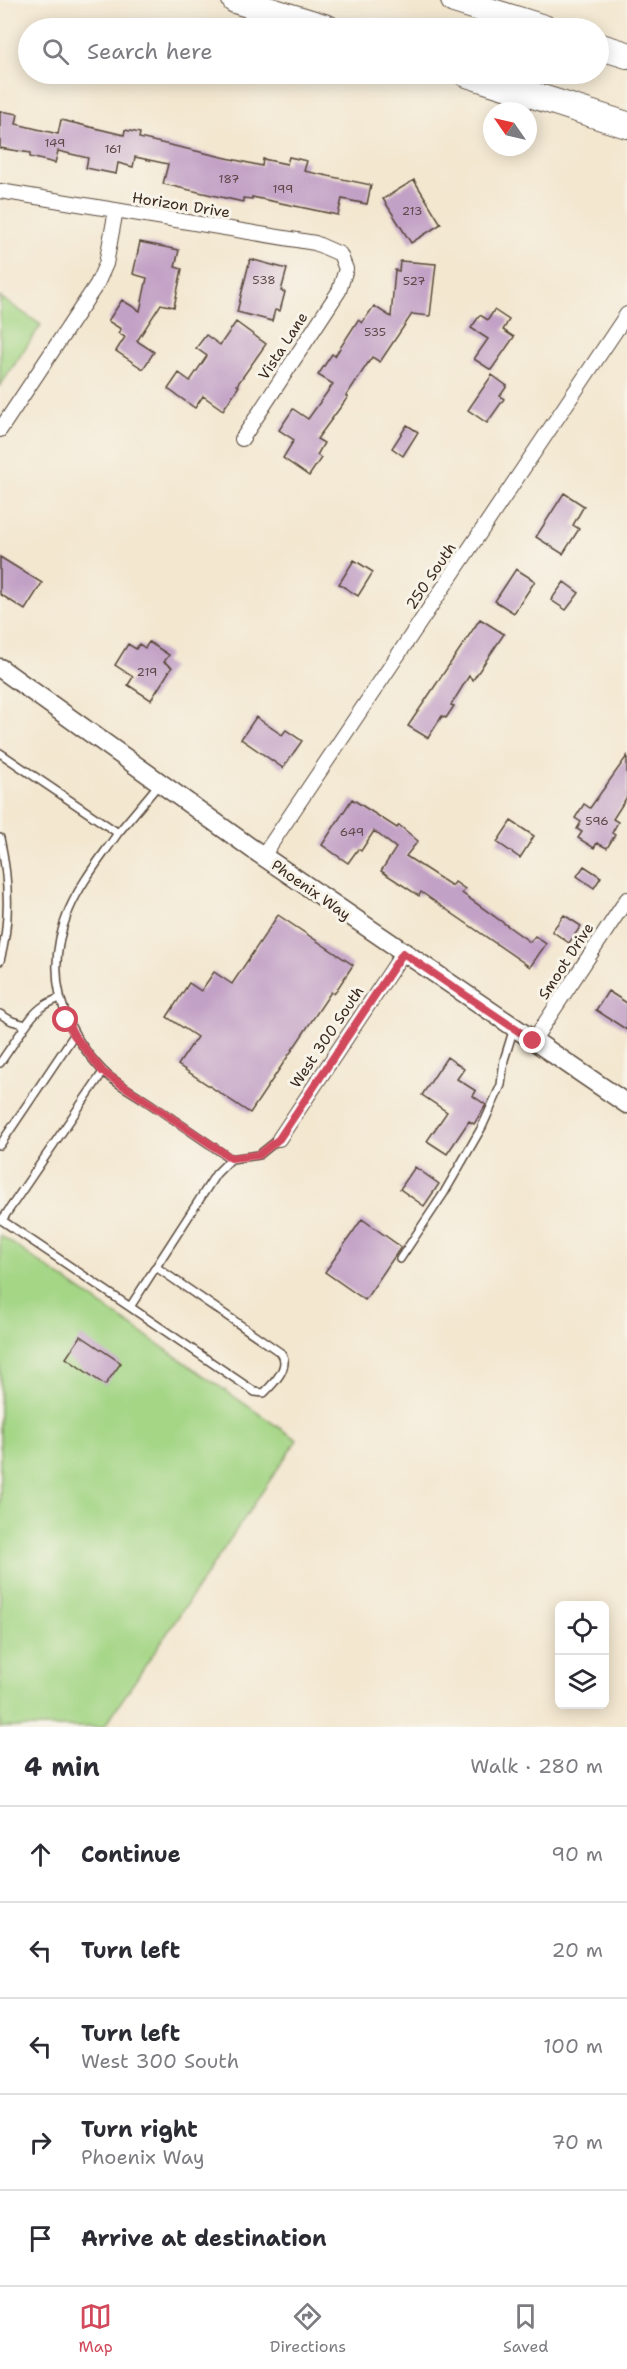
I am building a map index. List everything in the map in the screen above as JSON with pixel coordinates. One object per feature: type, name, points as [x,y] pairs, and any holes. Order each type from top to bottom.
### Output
[{"type":"highway","points":[[235,0],[294,18]]},
{"type":"highway","points":[[454,0],[512,18]]},
{"type":"highway","points":[[609,49],[627,55]]},
{"type":"highway","points":[[498,84],[627,125]]},
{"type":"street","name":"Horizon Drive","points":[[0,191],[315,243],[340,254],[346,269]]},
{"type":"street","points":[[0,430],[97,284],[106,264],[116,210]]},
{"type":"street","name":"Vista Lane","points":[[242,439],[339,291],[346,269]]},
{"type":"street","name":"250 South","points":[[263,856],[627,314]]},
{"type":"street","name":"Phoenix Way","points":[[0,668],[159,784],[627,1104]]},
{"type":"street","name":"Smoot Drive","points":[[533,1041],[627,899]]},
{"type":"street","name":"West 300 South","points":[[279,1139],[403,953]]},
{"type":"lane","points":[[0,753],[118,833]]},
{"type":"lane","points":[[159,784],[118,833],[69,910],[57,953],[56,974],[66,1020],[74,1035],[103,1072],[231,1158],[259,1155],[279,1139]]},
{"type":"lane","points":[[0,838],[7,870],[8,897],[6,929],[0,961]]},
{"type":"lane","points":[[0,1063],[35,1011],[44,1004],[60,998]]},
{"type":"lane","points":[[0,1014],[12,1021],[26,1024]]},
{"type":"lane","points":[[400,1259],[444,1193],[482,1127],[501,1085],[504,1060],[514,1028]]},
{"type":"lane","points":[[0,1145],[74,1035]]},
{"type":"lane","points":[[103,1072],[1,1219],[255,1392],[264,1393],[285,1366],[285,1359],[281,1353],[156,1267]]},
{"type":"lane","points":[[130,1307],[216,1174],[231,1158]]},
{"type":"green space","points":[[0,297],[41,325],[0,386]]},
{"type":"green space","points":[[0,1235],[297,1440],[104,1727],[0,1727]]},
{"type":"building","points":[[0,111],[18,114],[16,124],[58,134],[61,120],[124,135],[125,130],[140,133],[139,138],[262,166],[263,159],[287,164],[289,157],[307,161],[304,171],[371,185],[367,204],[342,199],[338,215],[252,197],[252,199],[243,198],[243,202],[163,184],[168,164],[135,157],[133,167],[118,163],[116,174],[86,168],[88,158],[58,151],[55,163],[30,157],[30,153],[0,148]]},
{"type":"building","points":[[414,180],[441,224],[411,243],[383,199]]},
{"type":"building","points":[[140,242],[179,250],[175,267],[182,269],[174,307],[161,304],[137,341],[154,352],[143,369],[116,351],[125,337],[118,333],[121,329],[108,321],[122,300],[140,311],[147,278],[133,274]]},
{"type":"building","points":[[250,259],[287,269],[281,291],[285,292],[280,311],[275,310],[272,321],[237,312]]},
{"type":"building","points":[[400,261],[436,264],[430,316],[412,314],[380,362],[372,357],[346,396],[348,397],[317,439],[324,443],[317,455],[321,458],[309,476],[283,458],[294,440],[279,430],[293,409],[308,419],[333,384],[318,375],[332,354],[335,356],[358,320],[362,323],[374,306],[391,317],[395,270],[399,271]]},
{"type":"building","points":[[494,310],[509,320],[503,330],[514,337],[491,370],[474,359],[488,339],[471,328],[480,315],[488,320]]},
{"type":"building","points":[[236,322],[266,344],[237,385],[239,386],[223,410],[203,396],[195,408],[168,389],[179,373],[190,381],[207,356],[196,348],[206,335],[220,345]]},
{"type":"building","points":[[492,375],[507,386],[500,396],[504,399],[487,423],[468,410]]},
{"type":"building","points":[[407,425],[418,432],[403,456],[392,448]]},
{"type":"building","points":[[564,493],[584,506],[573,525],[579,529],[563,554],[536,537]]},
{"type":"building","points":[[0,557],[42,583],[25,610],[0,594]]},
{"type":"building","points":[[354,560],[373,572],[358,596],[339,584]]},
{"type":"building","points":[[516,569],[535,581],[514,613],[495,601]]},
{"type":"building","points":[[564,582],[579,593],[566,610],[551,600]]},
{"type":"building","points":[[480,619],[504,634],[473,680],[469,676],[451,705],[454,706],[446,718],[442,716],[428,738],[408,726]]},
{"type":"building","points":[[149,642],[169,655],[164,662],[172,667],[151,700],[128,685],[133,677],[115,665],[128,644],[136,649],[139,644],[145,648]]},
{"type":"building","points":[[256,717],[282,735],[286,730],[302,741],[283,768],[241,739]]},
{"type":"building","points":[[627,756],[627,797],[613,819],[618,822],[612,833],[615,835],[607,848],[597,843],[594,848],[578,838],[582,832],[577,829],[581,822],[575,818],[584,804],[590,808]]},
{"type":"building","points":[[352,799],[397,828],[399,825],[418,841],[406,856],[452,886],[455,882],[465,889],[462,893],[530,942],[535,936],[546,944],[530,967],[421,892],[419,896],[381,871],[396,848],[374,831],[361,851],[358,849],[348,863],[322,845]]},
{"type":"building","points":[[511,821],[534,836],[520,858],[497,842]]},
{"type":"building","points":[[584,866],[601,877],[594,888],[577,876]]},
{"type":"building","points":[[278,915],[353,965],[334,994],[331,992],[250,1113],[178,1065],[197,1037],[167,1017],[189,983],[201,991],[214,972],[232,984]]},
{"type":"building","points":[[564,915],[581,926],[569,943],[552,931]]},
{"type":"building","points":[[608,991],[627,1003],[627,1030],[596,1010]]},
{"type":"building","points":[[447,1057],[464,1069],[457,1079],[476,1091],[473,1096],[486,1105],[474,1124],[469,1121],[447,1154],[427,1141],[447,1112],[422,1095]]},
{"type":"building","points":[[415,1167],[439,1184],[424,1206],[400,1189]]},
{"type":"building","points":[[362,1219],[401,1247],[365,1300],[325,1272]]},
{"type":"building","points":[[81,1336],[121,1363],[105,1385],[66,1358]]},
{"type":"route","points":[[66,1020],[74,1035],[103,1072],[231,1158],[259,1155],[279,1139],[403,953],[533,1041]]}]
